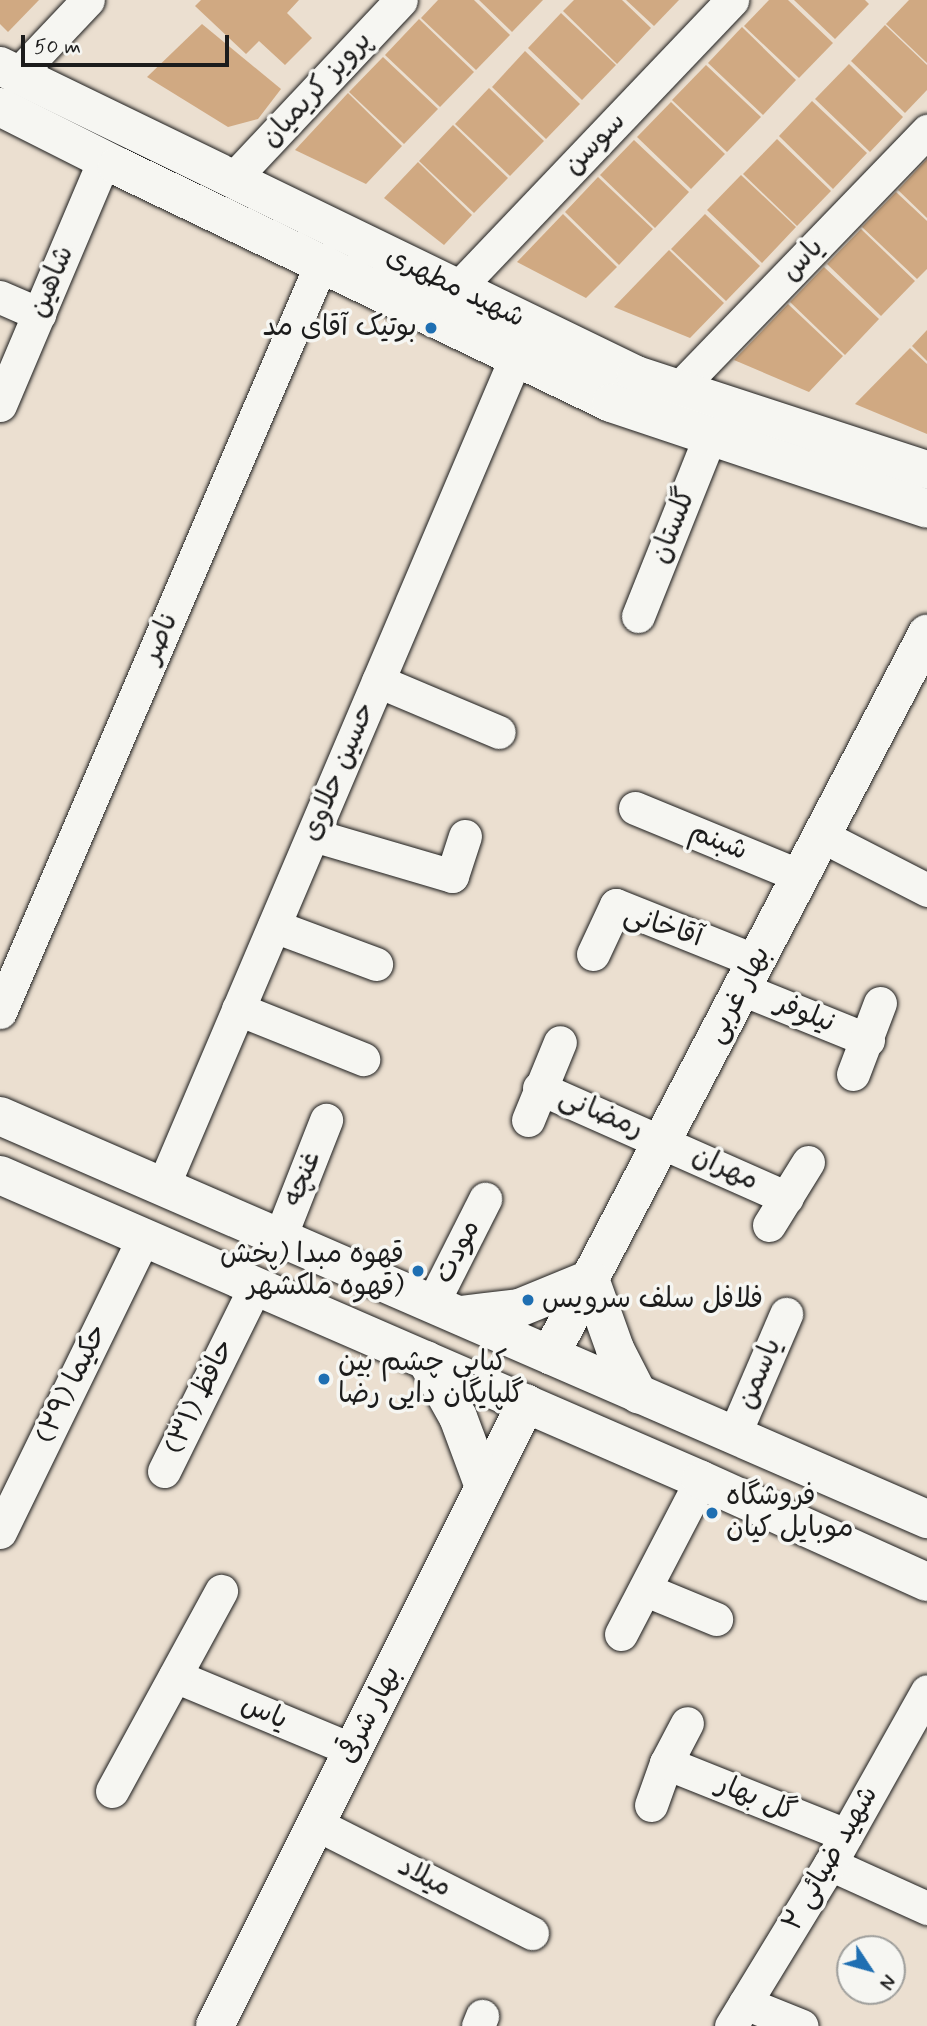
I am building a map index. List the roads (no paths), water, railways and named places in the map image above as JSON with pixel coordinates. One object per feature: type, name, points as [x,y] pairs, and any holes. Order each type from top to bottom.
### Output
[{"type":"main road","name":"شهید مطهری","points":[[6,82],[104,160],[611,402],[927,509]]},
{"type":"main road","name":"شهید مطهری","points":[[6,82],[233,179],[636,375],[927,470]]},
{"type":"main road","name":"بهار غربی","points":[[526,1404],[927,634]]},
{"type":"main road","points":[[0,1116],[927,1519]]},
{"type":"main road","points":[[0,1175],[701,1480],[927,1582]]},
{"type":"main road","points":[[445,1310],[519,1308],[590,1279],[615,1349],[638,1394]]},
{"type":"main road","points":[[426,1360],[458,1417],[484,1487]]},
{"type":"main road","name":"بهار شرقی","points":[[215,2026],[526,1404]]},
{"type":"street","points":[[6,82],[88,0]]},
{"type":"street","name":"پرویز کریمیان","points":[[233,179],[401,0]]},
{"type":"street","name":"سوسن","points":[[457,289],[732,0]]},
{"type":"street","name":"یاس","points":[[678,389],[927,131]]},
{"type":"street","name":"شاهین","points":[[0,405],[104,160]]},
{"type":"street","name":"ناصر","points":[[0,1012],[321,264]]},
{"type":"street","points":[[0,297],[39,314]]},
{"type":"street","name":"حسین حلاوی","points":[[163,1186],[516,357]]},
{"type":"street","name":"گلستان","points":[[638,615],[710,436]]},
{"type":"street","points":[[378,681],[499,732]]},
{"type":"street","name":"شبنم","points":[[635,808],[800,876]]},
{"type":"street","points":[[313,835],[452,876],[465,836]]},
{"type":"street","points":[[822,836],[927,890]]},
{"type":"street","name":"آقاخانی","points":[[593,954],[616,905],[749,975]]},
{"type":"street","points":[[274,926],[376,964]]},
{"type":"street","name":"نیلوفر","points":[[749,975],[868,1040]]},
{"type":"street","points":[[853,1074],[880,1003]]},
{"type":"street","points":[[238,1009],[363,1059]]},
{"type":"street","points":[[528,1120],[560,1042]]},
{"type":"street","name":"رمضانی","points":[[539,1088],[662,1140]]},
{"type":"street","name":"غنچه","points":[[279,1237],[326,1120]]},
{"type":"street","name":"مهران","points":[[662,1140],[778,1211],[808,1162]]},
{"type":"street","name":"مودت","points":[[445,1310],[485,1199]]},
{"type":"street","name":"حکیما (۲۹)","points":[[0,1532],[144,1237]]},
{"type":"street","name":"حافظ (۳۱)","points":[[164,1471],[256,1285]]},
{"type":"street","name":"یاسمن","points":[[734,1435],[786,1314]]},
{"type":"street","points":[[621,1634],[701,1480]]},
{"type":"street","points":[[646,1590],[716,1619]]},
{"type":"street","points":[[112,1791],[222,1591]]},
{"type":"street","name":"یاس","points":[[175,1676],[353,1750]]},
{"type":"street","name":"شهید ضیائی ۲","points":[[738,2014],[830,1864],[927,1691]]},
{"type":"street","points":[[651,1805],[666,1763],[687,1723]]},
{"type":"street","name":"گل بهار","points":[[666,1763],[846,1835]]},
{"type":"street","name":"میلاد","points":[[316,1824],[532,1933]]},
{"type":"street","points":[[830,1864],[927,1908]]},
{"type":"street","points":[[738,2014],[802,2026]]},
{"type":"place","name":"بوتیک آقای مد","points":[[431,328]]},
{"type":"place","name":"قهوه مبدا (پخش قهوه ملکشهر)","points":[[418,1271]]},
{"type":"place","name":"فلافل سلف سرویس","points":[[528,1300]]},
{"type":"place","name":"کبابی چشم بین گلپایگان دایی رضا","points":[[324,1379]]},
{"type":"place","name":"فروشگاه موبایل کیان","points":[[712,1513]]}]
